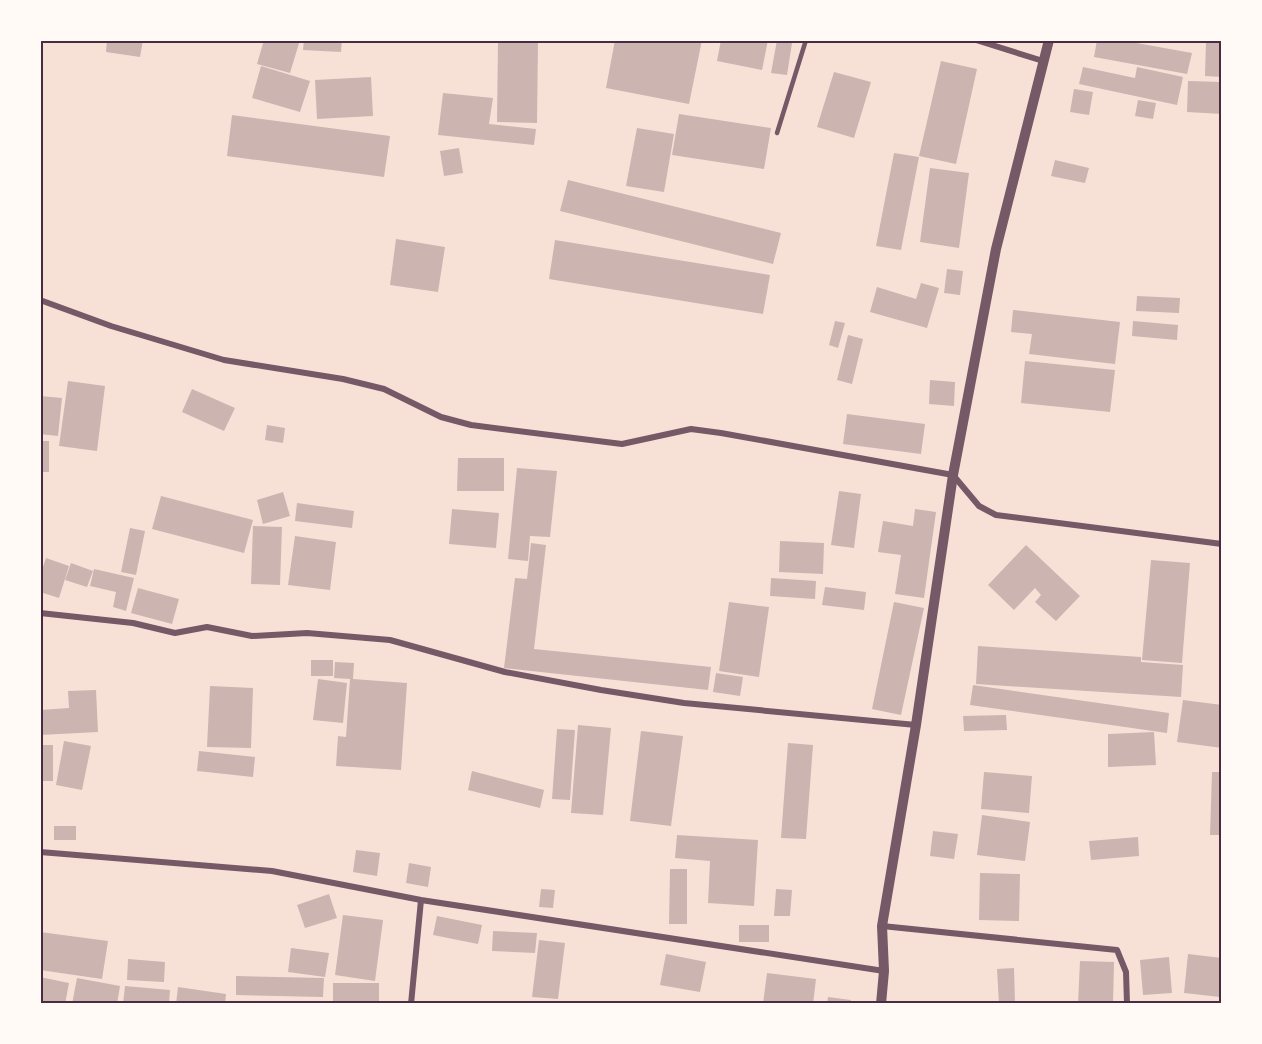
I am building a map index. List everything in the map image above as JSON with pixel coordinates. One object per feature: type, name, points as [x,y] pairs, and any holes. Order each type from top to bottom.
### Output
[{"type":"street","points":[[976,40],[1043,61]]},
{"type":"street","points":[[881,1004],[884,970],[882,926],[916,725],[953,475],[996,249],[1048,40]]},
{"type":"street","points":[[40,300],[111,326],[224,360],[344,379],[384,389],[441,417],[471,425],[622,444],[691,429],[743,436],[953,475],[979,506],[996,515],[1221,544]]},
{"type":"street","points":[[40,613],[133,623],[175,633],[207,627],[252,636],[307,633],[390,640],[505,672],[601,690],[684,703],[916,725]]},
{"type":"street","points":[[40,852],[272,871],[421,900],[884,970]]},
{"type":"street","points":[[411,1004],[421,900]]},
{"type":"street","points":[[882,926],[1117,950],[1126,972],[1127,1004]]},
{"type":"lane","points":[[777,133],[806,40]]},
{"type":"building","points":[[107,40],[143,40],[140,57],[106,52]]},
{"type":"building","points":[[264,40],[300,40],[290,73],[257,64]]},
{"type":"building","points":[[304,40],[342,40],[341,52],[303,50]]},
{"type":"building","points":[[498,40],[538,40],[537,123],[497,122]]},
{"type":"building","points":[[615,40],[702,40],[689,104],[606,88]]},
{"type":"building","points":[[721,40],[768,40],[762,70],[717,61]]},
{"type":"building","points":[[777,40],[792,43],[787,75],[771,73]]},
{"type":"building","points":[[1097,40],[1120,40],[1192,53],[1187,74],[1094,57]]},
{"type":"building","points":[[1206,40],[1222,40],[1222,77],[1205,76]]},
{"type":"building","points":[[941,61],[977,69],[956,164],[919,156]]},
{"type":"building","points":[[261,66],[310,81],[300,112],[252,98]]},
{"type":"building","points":[[1083,67],[1135,78],[1137,67],[1183,77],[1177,105],[1079,84]]},
{"type":"building","points":[[834,72],[871,82],[854,138],[817,127]]},
{"type":"building","points":[[371,77],[373,116],[317,119],[315,80]]},
{"type":"building","points":[[1188,81],[1222,82],[1222,114],[1187,112]]},
{"type":"building","points":[[1074,89],[1093,92],[1089,115],[1070,112]]},
{"type":"building","points":[[443,93],[493,98],[489,124],[536,129],[534,145],[438,135]]},
{"type":"building","points":[[1138,100],[1156,103],[1153,119],[1135,116]]},
{"type":"building","points":[[679,114],[771,128],[764,169],[672,155]]},
{"type":"building","points":[[232,115],[390,136],[384,177],[227,156]]},
{"type":"building","points":[[637,128],[674,134],[664,192],[626,186]]},
{"type":"building","points":[[459,148],[463,173],[444,176],[440,151]]},
{"type":"building","points":[[894,153],[919,157],[901,250],[876,246]]},
{"type":"building","points":[[1055,160],[1089,168],[1085,183],[1051,176]]},
{"type":"building","points":[[930,168],[969,173],[959,248],[920,242]]},
{"type":"building","points":[[568,180],[781,233],[773,264],[560,211]]},
{"type":"building","points":[[396,239],[445,247],[438,292],[390,285]]},
{"type":"building","points":[[555,240],[770,275],[763,314],[549,279]]},
{"type":"building","points":[[947,269],[963,271],[960,295],[944,293]]},
{"type":"building","points":[[921,283],[939,288],[927,328],[870,312],[877,287],[916,299]]},
{"type":"building","points":[[1137,296],[1180,298],[1179,313],[1136,311]]},
{"type":"building","points":[[1013,310],[1120,322],[1115,364],[1029,354],[1032,334],[1011,332]]},
{"type":"building","points":[[835,321],[845,323],[838,348],[829,345]]},
{"type":"building","points":[[1133,321],[1178,325],[1177,340],[1132,336]]},
{"type":"building","points":[[848,335],[863,339],[852,384],[837,380]]},
{"type":"building","points":[[1025,361],[1115,370],[1110,412],[1021,403]]},
{"type":"building","points":[[930,380],[955,382],[954,406],[929,404]]},
{"type":"building","points":[[68,381],[105,386],[97,451],[59,446]]},
{"type":"building","points":[[192,389],[235,408],[224,431],[182,412]]},
{"type":"building","points":[[40,396],[62,398],[58,436],[40,434]]},
{"type":"building","points":[[847,414],[925,424],[921,454],[843,444]]},
{"type":"building","points":[[267,425],[285,428],[283,443],[265,440]]},
{"type":"building","points":[[40,441],[49,441],[49,472],[40,472]]},
{"type":"building","points":[[458,458],[504,458],[504,491],[457,491]]},
{"type":"building","points":[[517,468],[557,471],[550,537],[530,536],[528,561],[508,559]]},
{"type":"building","points":[[839,491],[861,494],[854,548],[831,545]]},
{"type":"building","points":[[283,492],[290,516],[263,524],[257,500]]},
{"type":"building","points":[[161,496],[253,520],[244,553],[152,529]]},
{"type":"building","points":[[297,503],[354,511],[352,528],[295,521]]},
{"type":"building","points":[[452,509],[499,513],[496,548],[449,544]]},
{"type":"building","points":[[915,509],[936,512],[924,598],[895,594],[901,555],[878,552],[883,521],[913,526]]},
{"type":"building","points":[[253,526],[282,527],[280,585],[251,584]]},
{"type":"building","points":[[130,528],[145,531],[136,575],[121,572]]},
{"type":"building","points":[[295,536],[336,542],[330,590],[288,585]]},
{"type":"building","points":[[780,541],[824,543],[823,574],[779,572]]},
{"type":"building","points":[[531,543],[546,545],[534,649],[711,667],[708,690],[504,668],[515,578],[527,579]]},
{"type":"building","points":[[1026,545],[1080,596],[1056,621],[1035,602],[1041,595],[1035,588],[1014,610],[988,585]]},
{"type":"building","points":[[46,558],[69,566],[59,598],[40,592],[40,576]]},
{"type":"building","points":[[1151,560],[1190,563],[1182,663],[1142,660]]},
{"type":"building","points":[[71,563],[93,571],[87,587],[65,580]]},
{"type":"building","points":[[94,569],[134,578],[126,611],[113,607],[116,592],[90,586]]},
{"type":"building","points":[[771,578],[816,581],[815,599],[770,596]]},
{"type":"building","points":[[825,587],[866,592],[864,610],[822,605]]},
{"type":"building","points":[[138,588],[179,599],[172,624],[131,613]]},
{"type":"building","points":[[729,602],[769,607],[759,677],[719,671]]},
{"type":"building","points":[[894,602],[924,608],[901,715],[872,709]]},
{"type":"building","points":[[978,646],[1141,657],[1141,662],[1183,665],[1181,697],[976,684]]},
{"type":"building","points":[[311,660],[333,660],[333,676],[311,676]]},
{"type":"building","points":[[335,662],[354,663],[353,679],[407,683],[401,770],[336,766],[338,736],[346,737],[350,679],[334,678]]},
{"type":"building","points":[[716,673],[743,677],[740,696],[713,692]]},
{"type":"building","points":[[318,679],[347,683],[343,723],[313,720]]},
{"type":"building","points":[[973,685],[1169,713],[1167,733],[970,705]]},
{"type":"building","points":[[210,686],[253,688],[251,748],[207,747]]},
{"type":"building","points":[[96,690],[98,732],[40,735],[40,710],[69,708],[68,691]]},
{"type":"building","points":[[1183,700],[1222,705],[1222,748],[1177,742]]},
{"type":"building","points":[[1006,715],[1007,730],[964,731],[963,716]]},
{"type":"building","points":[[578,725],[611,728],[603,815],[571,813]]},
{"type":"building","points":[[557,729],[575,730],[570,800],[552,799]]},
{"type":"building","points":[[641,731],[683,736],[671,826],[630,821]]},
{"type":"building","points":[[1154,732],[1156,765],[1108,767],[1108,734]]},
{"type":"building","points":[[64,741],[91,746],[82,790],[56,785]]},
{"type":"building","points":[[788,743],[813,745],[806,839],[781,838]]},
{"type":"building","points":[[40,745],[53,745],[53,781],[40,781]]},
{"type":"building","points":[[199,751],[255,757],[253,777],[197,771]]},
{"type":"building","points":[[472,771],[544,790],[540,808],[468,790]]},
{"type":"building","points":[[984,772],[1032,776],[1029,813],[981,809]]},
{"type":"building","points":[[1212,772],[1222,772],[1222,835],[1210,835]]},
{"type":"building","points":[[982,815],[1030,822],[1025,861],[977,855]]},
{"type":"building","points":[[54,826],[76,826],[76,840],[54,840]]},
{"type":"building","points":[[933,831],[958,834],[954,859],[930,856]]},
{"type":"building","points":[[677,835],[758,840],[754,906],[708,903],[710,861],[675,858]]},
{"type":"building","points":[[1138,837],[1139,856],[1091,860],[1089,841]]},
{"type":"building","points":[[356,850],[380,853],[377,876],[353,872]]},
{"type":"building","points":[[409,863],[431,867],[428,887],[406,883]]},
{"type":"building","points":[[670,869],[687,869],[687,924],[669,924]]},
{"type":"building","points":[[980,873],[1020,874],[1019,921],[979,920]]},
{"type":"building","points":[[541,889],[555,890],[553,908],[539,907]]},
{"type":"building","points":[[776,889],[792,890],[790,916],[774,916]]},
{"type":"building","points":[[329,894],[337,918],[305,928],[297,905]]},
{"type":"building","points":[[343,915],[383,920],[375,981],[335,975]]},
{"type":"building","points":[[437,916],[482,925],[478,944],[433,935]]},
{"type":"building","points":[[739,925],[769,925],[769,942],[739,942]]},
{"type":"building","points":[[493,931],[537,933],[535,953],[492,951]]},
{"type":"building","points":[[40,932],[108,941],[102,979],[40,970]]},
{"type":"building","points":[[539,940],[565,943],[558,999],[532,997]]},
{"type":"building","points":[[291,948],[329,953],[325,977],[288,972]]},
{"type":"building","points":[[666,954],[706,962],[700,992],[660,985]]},
{"type":"building","points":[[1188,954],[1222,958],[1220,997],[1184,993]]},
{"type":"building","points":[[1169,957],[1172,993],[1143,995],[1140,960]]},
{"type":"building","points":[[128,959],[165,962],[164,982],[127,980]]},
{"type":"building","points":[[1080,961],[1114,962],[1113,1004],[1078,1004]]},
{"type":"building","points":[[1014,968],[1015,1004],[999,1004],[997,969]]},
{"type":"building","points":[[767,973],[816,979],[813,1004],[763,1004]]},
{"type":"building","points":[[236,976],[324,978],[323,997],[236,995]]},
{"type":"building","points":[[40,977],[69,983],[65,1004],[40,1004]]},
{"type":"building","points":[[77,978],[120,986],[117,1004],[72,1004]]},
{"type":"building","points":[[333,983],[379,983],[379,1004],[333,1004]]},
{"type":"building","points":[[125,986],[170,990],[169,1004],[123,1004]]},
{"type":"building","points":[[178,987],[226,994],[225,1004],[176,1004]]},
{"type":"building","points":[[828,997],[851,1000],[850,1004],[827,1004]]}]
